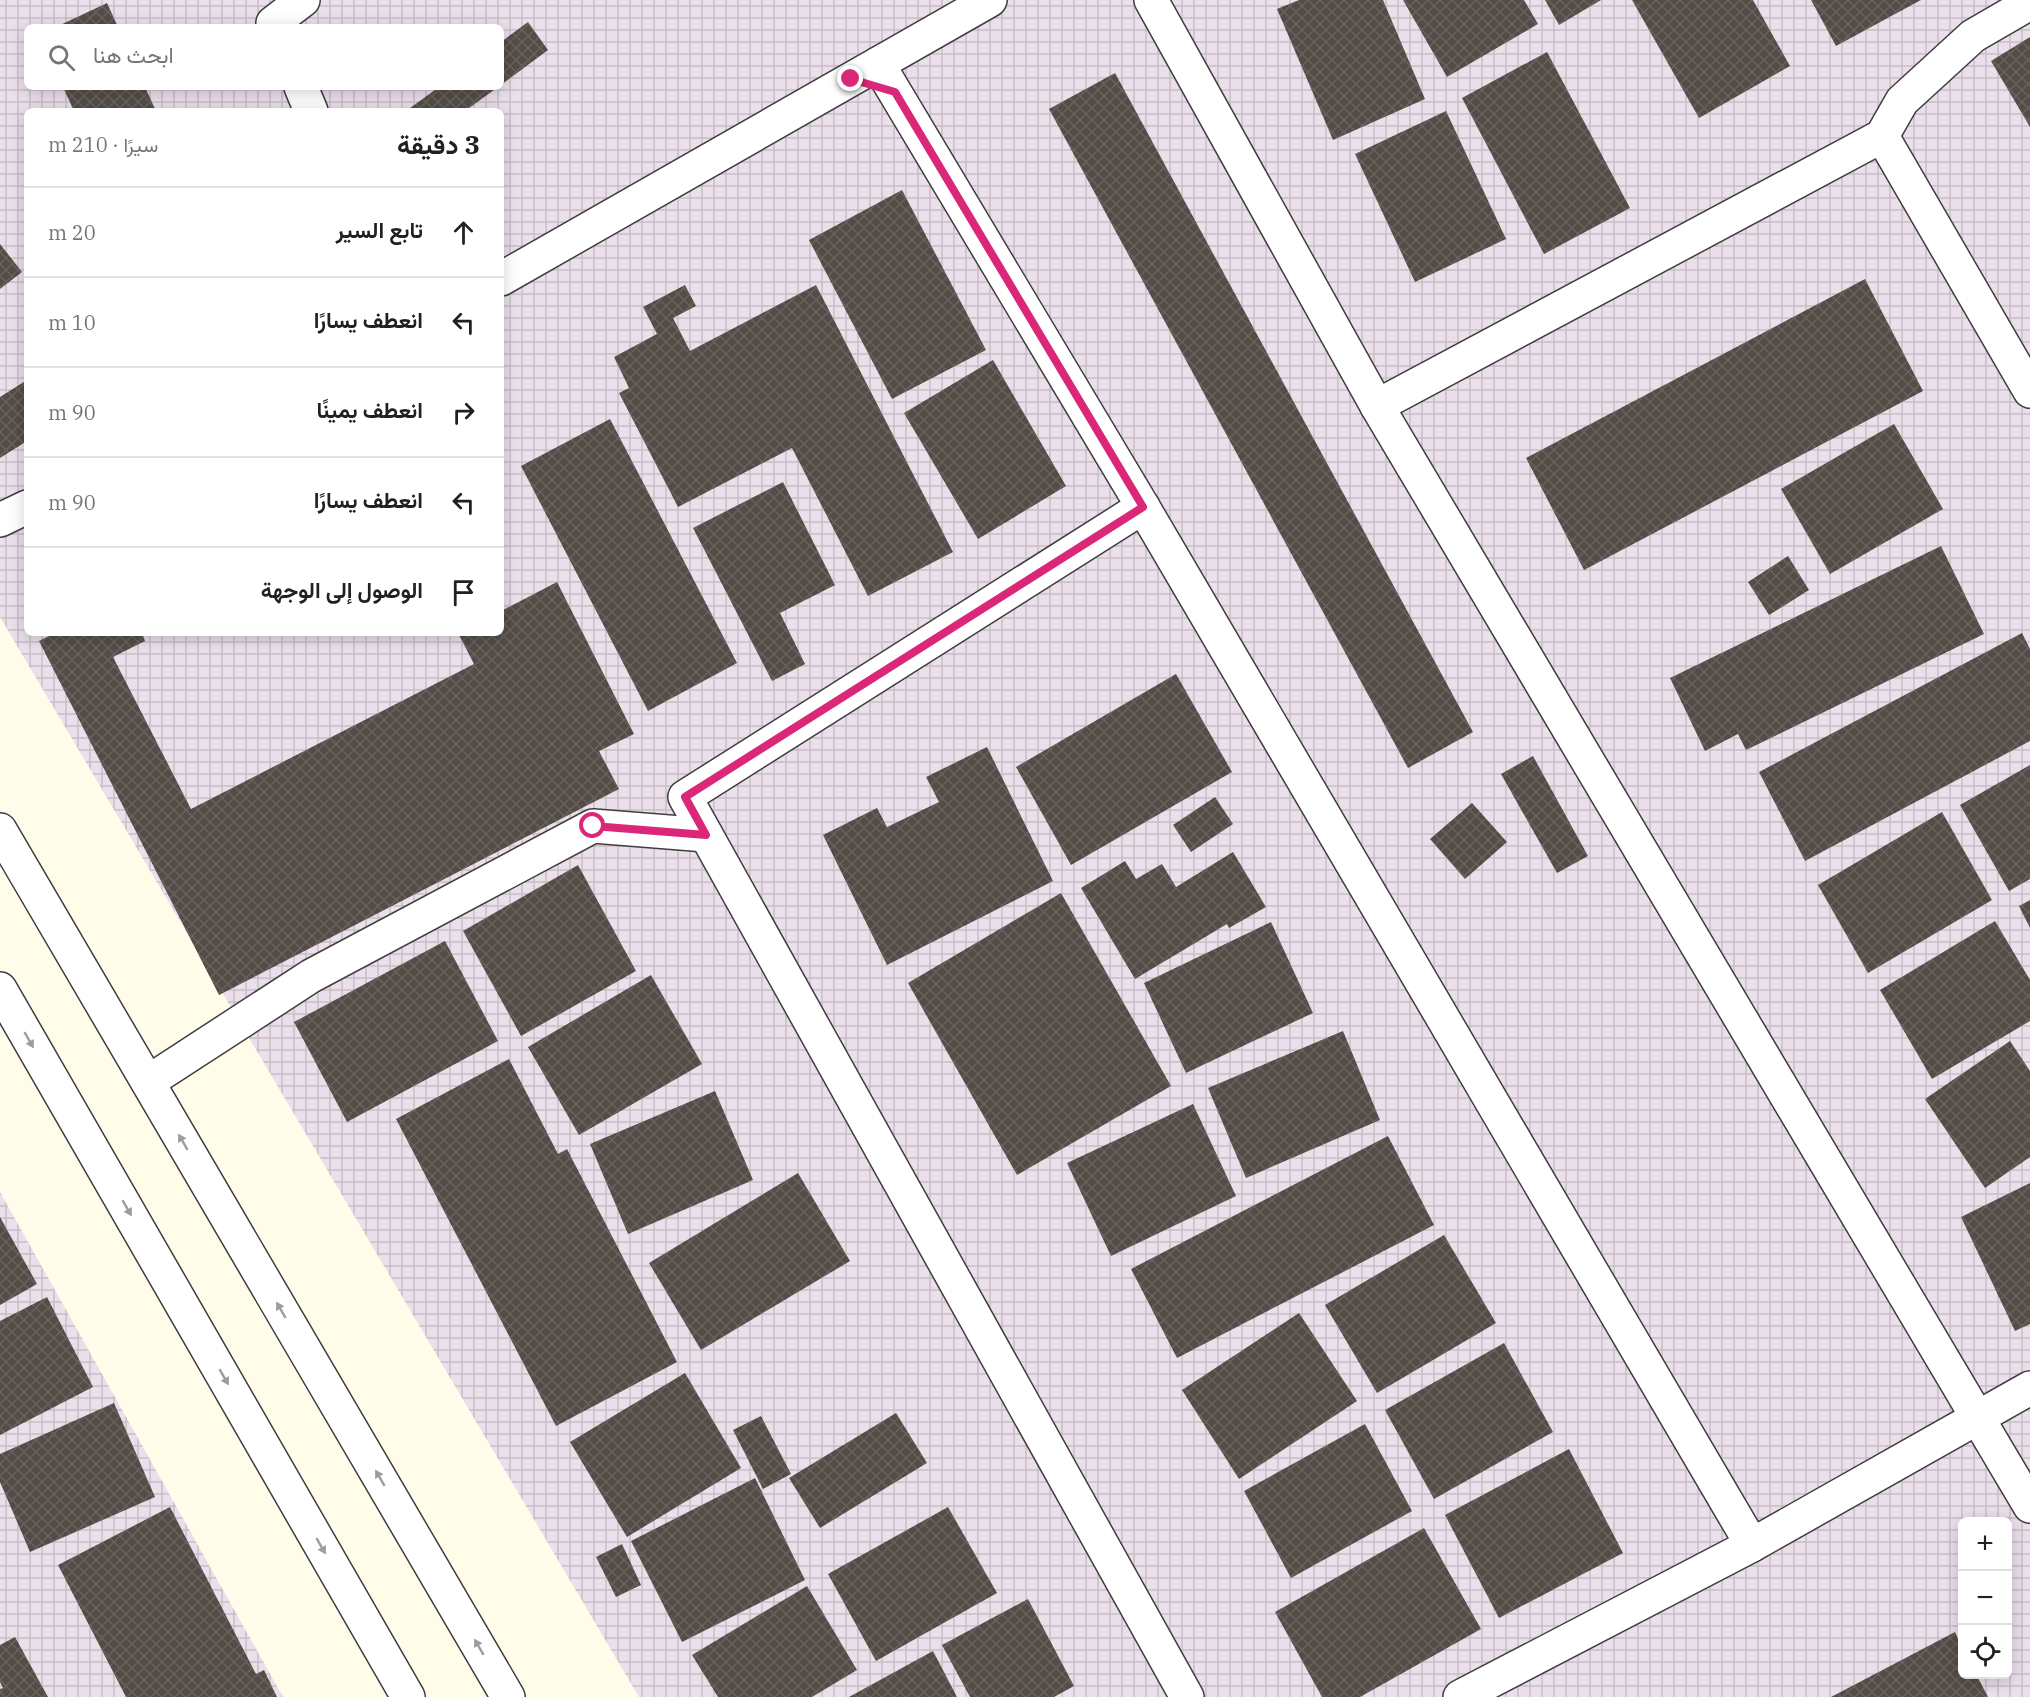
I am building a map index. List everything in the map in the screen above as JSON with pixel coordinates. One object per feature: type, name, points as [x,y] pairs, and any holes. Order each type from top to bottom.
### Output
[{"type":"street","points":[[274,24],[303,0]]},
{"type":"street","points":[[504,277],[990,0]]},
{"type":"street","points":[[1150,0],[1377,406],[2030,1506]]},
{"type":"street","points":[[1377,406],[1882,136],[1902,101],[1973,36],[2030,3]]},
{"type":"street","points":[[864,72],[895,92],[1143,507],[1752,1545]]},
{"type":"street","points":[[302,90],[311,108]]},
{"type":"street","points":[[1882,136],[2030,391]]},
{"type":"street","points":[[1143,507],[685,797],[1187,1697]]},
{"type":"street","points":[[0,520],[24,508]]},
{"type":"street","points":[[148,1082],[311,976],[593,826],[706,835]]},
{"type":"street","points":[[0,830],[508,1697]]},
{"type":"street","points":[[0,989],[408,1697]]},
{"type":"street","points":[[1460,1697],[1752,1545],[1979,1419],[2030,1388]]},
{"type":"shaded area","points":[[0,0],[2030,0],[2030,1697],[639,1697],[0,617]]},
{"type":"shaded area","points":[[0,1192],[283,1697],[0,1697]]},
{"type":"building","points":[[1299,0],[1383,0],[1425,99],[1333,140],[1277,9]]},
{"type":"building","points":[[1403,0],[1524,0],[1538,24],[1447,77]]},
{"type":"building","points":[[1545,0],[1601,0],[1559,25]]},
{"type":"building","points":[[1632,0],[1753,0],[1790,66],[1699,118]]},
{"type":"building","points":[[1811,0],[1921,0],[1836,46]]},
{"type":"building","points":[[107,3],[117,24],[62,24]]},
{"type":"building","points":[[528,22],[548,50],[504,83],[504,40]]},
{"type":"building","points":[[2030,37],[2030,127],[1991,61]]},
{"type":"building","points":[[1547,52],[1630,208],[1544,254],[1462,98]]},
{"type":"building","points":[[1115,73],[1473,732],[1408,768],[1049,109]]},
{"type":"building","points":[[64,90],[146,90],[155,108],[73,108]]},
{"type":"building","points":[[435,90],[494,90],[469,108],[410,108]]},
{"type":"building","points":[[1446,111],[1506,239],[1415,282],[1355,154]]},
{"type":"building","points":[[902,190],[986,350],[892,399],[809,240]]},
{"type":"building","points":[[0,244],[22,272],[0,289]]},
{"type":"building","points":[[1865,279],[1923,391],[1584,570],[1526,458]]},
{"type":"building","points":[[685,285],[696,306],[673,318],[690,351],[816,285],[953,552],[868,596],[792,448],[678,507],[619,393],[629,388],[614,357],[657,334],[643,307]]},
{"type":"building","points":[[993,360],[1066,486],[978,539],[904,413]]},
{"type":"building","points":[[24,382],[24,443],[0,458],[0,397]]},
{"type":"building","points":[[610,419],[737,663],[648,711],[521,466]]},
{"type":"building","points":[[1894,424],[1943,509],[1830,574],[1781,489]]},
{"type":"building","points":[[783,482],[835,585],[780,613],[805,664],[772,681],[693,528]]},
{"type":"building","points":[[1941,546],[1984,634],[1746,750],[1738,734],[1705,751],[1670,678]]},
{"type":"building","points":[[1788,556],[1809,590],[1769,615],[1748,582]]},
{"type":"building","points":[[557,582],[634,734],[599,751],[619,789],[219,995],[39,641],[49,636],[143,636],[145,641],[113,657],[191,809],[474,664],[460,636],[504,636],[504,609]]},
{"type":"building","points":[[2022,633],[2030,649],[2030,741],[1805,861],[1759,772]]},
{"type":"building","points":[[1176,674],[1232,772],[1071,865],[1016,767]]},
{"type":"building","points":[[987,747],[1053,881],[887,965],[823,835],[877,808],[887,827],[939,802],[926,777]]},
{"type":"building","points":[[1533,756],[1588,856],[1557,873],[1501,774]]},
{"type":"building","points":[[2030,765],[2030,879],[2009,891],[1960,805]]},
{"type":"building","points":[[1215,797],[1233,824],[1191,852],[1173,825]]},
{"type":"building","points":[[1472,803],[1507,842],[1465,879],[1430,839]]},
{"type":"building","points":[[1942,812],[1992,900],[1868,973],[1818,885]]},
{"type":"building","points":[[1233,852],[1266,907],[1229,928],[1227,924],[1135,979],[1081,888],[1125,861],[1136,879],[1162,864],[1176,887]]},
{"type":"building","points":[[578,865],[636,971],[521,1036],[463,931]]},
{"type":"building","points":[[1061,893],[1171,1086],[1017,1175],[908,983]]},
{"type":"building","points":[[2030,900],[2030,928],[2019,906]]},
{"type":"building","points":[[1995,921],[2030,980],[2030,1021],[1932,1079],[1880,990]]},
{"type":"building","points":[[1271,922],[1313,1013],[1186,1073],[1144,983]]},
{"type":"building","points":[[445,941],[498,1041],[347,1122],[294,1022]]},
{"type":"building","points":[[651,975],[702,1064],[579,1135],[528,1047]]},
{"type":"building","points":[[1343,1031],[1380,1120],[1246,1178],[1208,1088]]},
{"type":"building","points":[[2010,1041],[2030,1071],[2030,1157],[1985,1188],[1925,1099]]},
{"type":"building","points":[[509,1059],[558,1154],[567,1149],[677,1362],[556,1426],[396,1119]]},
{"type":"building","points":[[715,1091],[753,1180],[628,1234],[590,1144]]},
{"type":"building","points":[[1193,1104],[1236,1196],[1111,1256],[1067,1163]]},
{"type":"building","points":[[1388,1136],[1434,1225],[1177,1358],[1131,1269]]},
{"type":"building","points":[[798,1173],[850,1261],[701,1350],[649,1263]]},
{"type":"building","points":[[2030,1183],[2030,1324],[2015,1331],[1961,1217]]},
{"type":"building","points":[[0,1217],[37,1284],[0,1305]]},
{"type":"building","points":[[1444,1235],[1496,1323],[1377,1393],[1325,1305]]},
{"type":"building","points":[[47,1297],[93,1387],[0,1435],[0,1321]]},
{"type":"building","points":[[1299,1313],[1357,1401],[1239,1479],[1182,1390]]},
{"type":"building","points":[[1504,1343],[1553,1432],[1434,1499],[1385,1410]]},
{"type":"building","points":[[685,1373],[741,1468],[627,1537],[570,1442]]},
{"type":"building","points":[[114,1403],[155,1497],[30,1552],[0,1482],[0,1454]]},
{"type":"building","points":[[896,1413],[927,1463],[820,1528],[789,1478]]},
{"type":"building","points":[[761,1416],[791,1474],[763,1489],[733,1430]]},
{"type":"building","points":[[1365,1424],[1412,1511],[1291,1578],[1244,1491]]},
{"type":"building","points":[[1569,1449],[1623,1553],[1499,1618],[1445,1515]]},
{"type":"building","points":[[755,1478],[805,1580],[682,1642],[631,1541]]},
{"type":"building","points":[[170,1507],[256,1674],[264,1670],[277,1697],[126,1697],[58,1565]]},
{"type":"building","points":[[948,1507],[997,1593],[876,1661],[828,1574]]},
{"type":"building","points":[[1424,1528],[1481,1629],[1360,1697],[1322,1697],[1275,1612]]},
{"type":"building","points":[[622,1544],[641,1585],[616,1597],[596,1557]]},
{"type":"building","points":[[807,1586],[857,1670],[812,1697],[718,1697],[692,1655]]},
{"type":"building","points":[[1028,1599],[1074,1686],[1054,1697],[970,1697],[942,1645]]},
{"type":"building","points":[[1955,1632],[1958,1639],[1958,1679],[1979,1679],[1988,1697],[1831,1697]]},
{"type":"building","points":[[15,1637],[48,1697],[0,1697],[0,1689],[3,1688],[0,1682],[0,1645]]},
{"type":"building","points":[[933,1651],[957,1697],[849,1697]]},
{"type":"route","points":[[593,826],[706,835],[685,797],[1143,507],[895,92],[851,79]]}]
